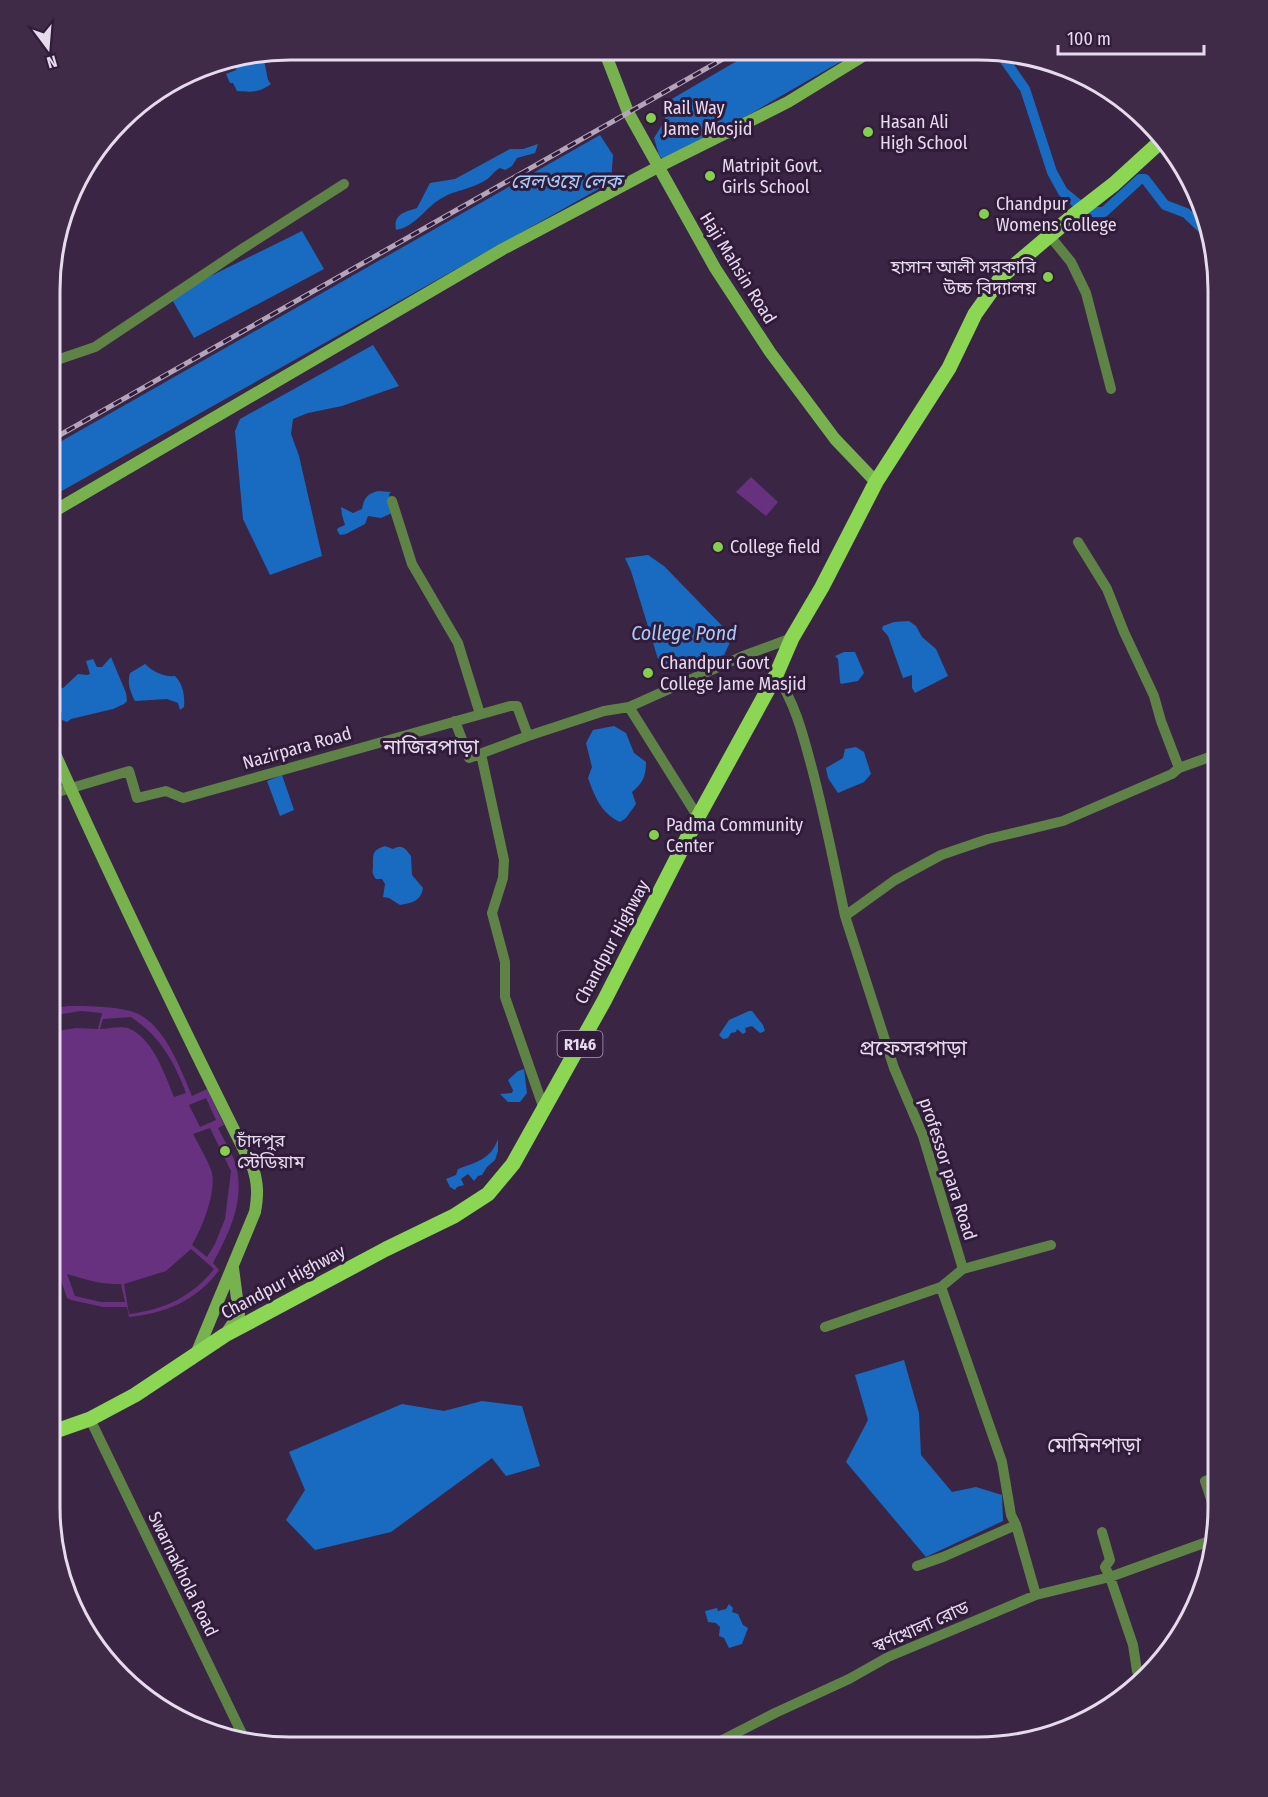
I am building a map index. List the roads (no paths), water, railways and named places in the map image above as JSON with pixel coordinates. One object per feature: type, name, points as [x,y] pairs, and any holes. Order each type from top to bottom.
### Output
[{"type":"main road","name":"Chandpur Highway","points":[[60,1430],[90,1419],[135,1395],[225,1335],[454,1215],[488,1194],[513,1164],[604,1002],[698,817],[776,675],[792,638],[822,587],[876,482],[949,368],[975,314],[1002,276],[1049,235],[1114,184],[1157,145]]},
{"type":"street","name":"Haji Mahsin Road","points":[[608,60],[628,112],[715,268],[770,352],[835,439],[876,482]]},
{"type":"street","points":[[60,508],[503,249],[788,102],[856,60]]},
{"type":"street","points":[[60,359],[95,347],[344,184]]},
{"type":"street","points":[[1049,235],[1071,262],[1086,293],[1111,389]]},
{"type":"street","points":[[392,501],[412,564],[458,643],[480,714]]},
{"type":"street","points":[[1078,542],[1107,589],[1154,696],[1179,768]]},
{"type":"street","points":[[455,721],[470,758],[566,723],[604,711],[629,707],[743,656],[792,638]]},
{"type":"street","name":"professor para Road","points":[[776,675],[789,693],[803,736],[819,794],[845,916],[894,1068],[923,1136],[963,1269],[940,1287],[825,1327]]},
{"type":"street","name":"Nazirpara Road","points":[[70,788],[129,771],[137,798],[166,790],[183,798],[518,705],[528,736]]},
{"type":"street","points":[[629,707],[698,817]]},
{"type":"street","points":[[481,754],[503,854],[503,878],[492,913],[505,962],[505,997],[544,1109]]},
{"type":"street","points":[[845,916],[895,880],[941,855],[988,839],[1063,821],[1172,774],[1179,768],[1208,758]]},
{"type":"street","points":[[60,765],[176,1015],[258,1182],[255,1212],[197,1352]]},
{"type":"street","points":[[60,791],[70,788]]},
{"type":"street","points":[[963,1269],[1052,1245]]},
{"type":"street","points":[[225,1335],[239,1314],[233,1267]]},
{"type":"street","points":[[940,1287],[1002,1462],[1011,1515],[1036,1595]]},
{"type":"street","name":"Swarnakhola Road","points":[[90,1419],[241,1732]]},
{"type":"street","points":[[917,1566],[1016,1525]]},
{"type":"street","points":[[1102,1532],[1110,1560],[1105,1567],[1133,1645],[1138,1673]]},
{"type":"street","name":"স্বর্ণখোলা রোড","points":[[728,1737],[888,1658],[1036,1595],[1110,1577],[1205,1543]]},
{"type":"water","points":[[739,60],[843,60],[674,158],[663,160],[659,155],[654,138],[665,120],[666,105],[670,100]]},
{"type":"water","points":[[264,61],[271,84],[255,91],[237,91],[226,74],[236,70],[237,66]]},
{"type":"water","name":"রেলওয়ে লেক","points":[[600,135],[613,155],[611,182],[60,492],[60,442]]},
{"type":"water","points":[[538,144],[535,153],[517,158],[512,166],[505,170],[500,168],[481,183],[442,198],[410,225],[396,230],[398,217],[404,212],[417,208],[430,183],[455,179],[510,149],[523,149]]},
{"type":"water","points":[[302,231],[324,269],[194,338],[170,296]]},
{"type":"water","points":[[373,345],[399,386],[342,406],[308,413],[293,419],[291,434],[299,456],[322,556],[270,575],[243,519],[235,431],[240,419]]},
{"type":"water","points":[[378,491],[391,492],[389,494],[392,513],[381,518],[368,516],[365,524],[340,535],[338,528],[345,525],[341,507],[353,513],[362,509],[369,495]]},
{"type":"water","name":"College Pond","points":[[648,555],[664,566],[729,633],[732,638],[724,655],[670,670],[658,659],[625,558]]},
{"type":"water","points":[[909,621],[936,649],[948,676],[915,693],[912,688],[912,675],[903,678],[888,636],[882,629],[883,626],[894,622]]},
{"type":"water","points":[[844,652],[855,652],[864,673],[858,681],[841,684],[840,682],[838,659],[835,656]]},
{"type":"water","points":[[111,657],[127,701],[113,709],[67,722],[62,720],[60,688],[78,674],[90,674],[86,661],[93,659],[97,667],[102,667]]},
{"type":"water","points":[[145,664],[159,673],[175,676],[183,690],[184,707],[180,710],[178,703],[167,699],[135,701],[130,687],[130,673]]},
{"type":"water","points":[[614,726],[626,733],[634,753],[646,762],[643,779],[632,792],[636,804],[626,818],[620,822],[603,809],[588,778],[592,767],[586,743],[593,730]]},
{"type":"water","points":[[856,747],[864,752],[871,774],[864,782],[838,793],[828,778],[826,768],[843,758],[845,749]]},
{"type":"water","points":[[282,775],[294,810],[280,816],[267,781]]},
{"type":"water","points":[[385,846],[393,849],[403,848],[411,856],[412,875],[423,888],[415,901],[400,905],[383,897],[385,884],[382,879],[376,879],[373,875],[373,860],[376,851]]},
{"type":"water","points":[[752,1011],[765,1031],[760,1033],[752,1026],[745,1028],[746,1032],[743,1034],[737,1029],[728,1038],[723,1039],[719,1035],[729,1020]]},
{"type":"water","points":[[524,1069],[527,1093],[520,1102],[508,1102],[500,1094],[512,1093],[513,1090],[508,1080]]},
{"type":"water","points":[[498,1139],[495,1160],[482,1175],[474,1181],[468,1174],[461,1179],[464,1185],[455,1190],[450,1187],[446,1179],[456,1175],[458,1169],[477,1162],[487,1155]]},
{"type":"water","points":[[904,1360],[919,1413],[921,1455],[952,1492],[976,1487],[1002,1495],[1003,1521],[926,1557],[846,1462],[868,1420],[855,1375]]},
{"type":"water","points":[[482,1401],[522,1406],[540,1466],[506,1476],[492,1458],[391,1532],[315,1550],[286,1520],[305,1490],[289,1452],[402,1404],[444,1411]]},
{"type":"water","points":[[729,1604],[733,1608],[732,1612],[738,1614],[743,1625],[748,1628],[742,1644],[729,1648],[724,1638],[719,1636],[720,1627],[716,1623],[708,1622],[705,1611],[717,1608],[718,1611],[726,1609]]},
{"type":"waterway","points":[[1006,62],[1025,89],[1052,172],[1063,192],[1088,212],[1104,212],[1140,179],[1145,179],[1165,205],[1186,213],[1199,225]]},
{"type":"railway","points":[[60,435],[721,60]]},
{"type":"place","name":"Rail Way Jame Mosjid","points":[[651,118]]},
{"type":"place","name":"Hasan Ali High School","points":[[868,132]]},
{"type":"place","name":"Matripit Govt. Girls School","points":[[710,176]]},
{"type":"place","name":"Chandpur Womens College","points":[[984,214]]},
{"type":"place","name":"হাসান আলী সরকারি উচ্চ বিদ্যালয়","points":[[1048,277]]},
{"type":"place","name":"College field","points":[[718,547]]},
{"type":"place","name":"Chandpur Govt College Jame Masjid","points":[[648,673]]},
{"type":"place","name":"Padma Community Center","points":[[654,835]]},
{"type":"place","name":"চাঁদপুর স্টেডিয়াম","points":[[225,1151]]},
{"type":"district","name":"নাজিরপাড়া","points":[[431,747]]},
{"type":"district","name":"প্রফেসরপাড়া","points":[[913,1048]]},
{"type":"district","name":"মোমিনপাড়া","points":[[1094,1445]]}]
